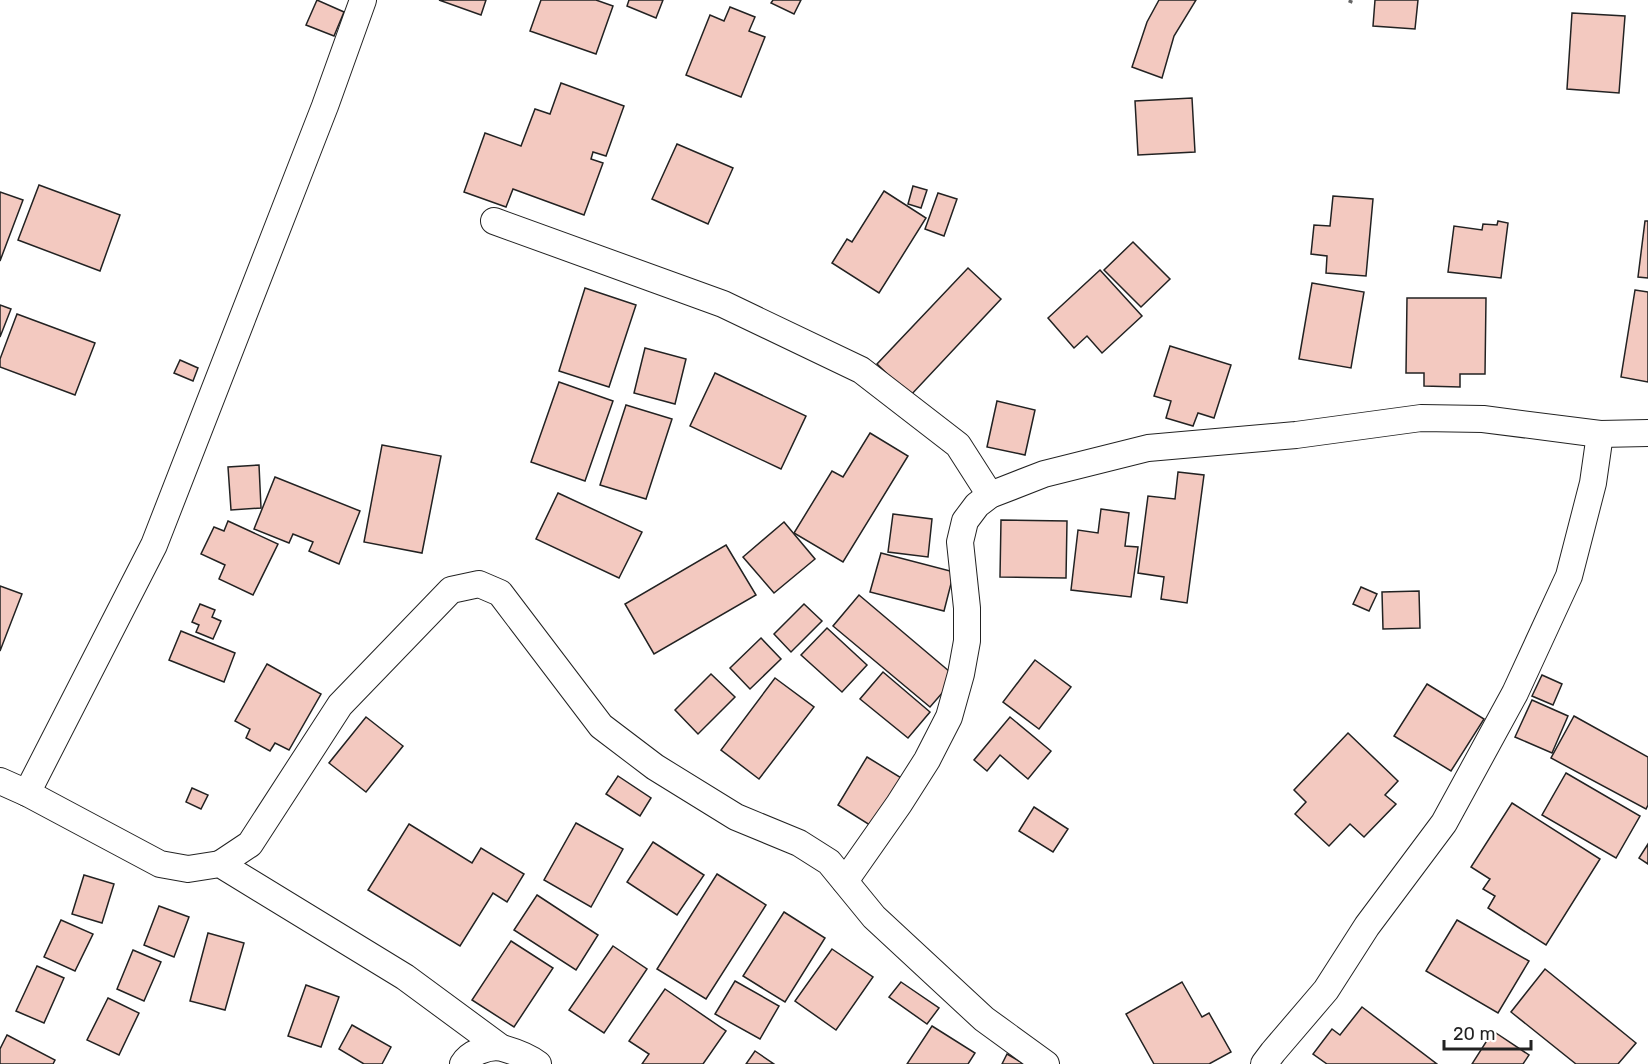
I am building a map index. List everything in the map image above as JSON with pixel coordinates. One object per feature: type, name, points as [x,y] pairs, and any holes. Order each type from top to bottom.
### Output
[{"type":"street","points":[[27,793],[154,545],[325,106],[363,0]]},
{"type":"street","points":[[494,221],[723,304],[861,370],[958,445],[990,495]]},
{"type":"street","points":[[845,880],[899,804],[927,760],[949,717],[961,674],[966,641],[966,608],[960,542],[965,520],[976,505],[990,495],[1044,474],[1148,447],[1296,435],[1421,418],[1483,419],[1600,434],[1648,433]]},
{"type":"street","points":[[1264,1064],[1326,990],[1367,926],[1444,823],[1515,693],[1569,576],[1593,483],[1600,434]]},
{"type":"street","points":[[0,780],[160,864],[188,868],[220,864],[250,844],[339,705],[451,590],[478,585],[500,593],[601,726],[655,767],[736,817],[799,843],[829,862],[874,917],[984,1020],[1046,1064]]},
{"type":"street","points":[[220,864],[405,977],[500,1047],[538,1064]]},
{"type":"street","points":[[463,1064],[466,1059],[480,1051],[500,1047]]},
{"type":"building","points":[[317,0],[344,12],[334,36],[306,25]]},
{"type":"building","points":[[439,0],[486,0],[481,15]]},
{"type":"building","points":[[541,0],[596,0],[613,6],[596,54],[530,31]]},
{"type":"building","points":[[629,0],[663,0],[656,18],[627,6]]},
{"type":"building","points":[[773,0],[801,0],[794,14],[771,3]]},
{"type":"building","points":[[1159,0],[1196,0],[1174,36],[1162,78],[1132,67],[1147,22]]},
{"type":"building","points":[[1375,0],[1418,0],[1415,29],[1373,26]]},
{"type":"building","points":[[730,7],[755,17],[749,31],[765,37],[741,97],[686,75],[710,15],[724,21]]},
{"type":"building","points":[[1572,13],[1625,16],[1619,93],[1567,89]]},
{"type":"building","points":[[561,83],[624,106],[606,156],[593,152],[591,159],[603,163],[584,215],[513,189],[506,207],[464,192],[485,133],[521,146],[535,109],[550,114]]},
{"type":"building","points":[[1192,98],[1195,152],[1138,155],[1135,101]]},
{"type":"building","points":[[677,144],[733,168],[708,224],[652,199]]},
{"type":"building","points":[[39,185],[120,215],[100,271],[18,240]]},
{"type":"building","points":[[913,186],[927,190],[921,208],[908,204]]},
{"type":"building","points":[[884,191],[926,218],[879,293],[832,263],[847,239],[852,242]]},
{"type":"building","points":[[0,192],[23,200],[0,261]]},
{"type":"building","points":[[938,193],[957,199],[944,236],[925,229]]},
{"type":"building","points":[[1333,196],[1373,199],[1366,276],[1326,273],[1327,256],[1311,254],[1314,225],[1330,226]]},
{"type":"building","points":[[1498,221],[1508,223],[1501,278],[1448,272],[1454,226],[1482,230],[1483,224],[1497,225]]},
{"type":"building","points":[[1645,221],[1648,221],[1648,278],[1638,277]]},
{"type":"building","points":[[1133,242],[1170,279],[1141,307],[1104,270]]},
{"type":"building","points":[[968,268],[1001,299],[910,396],[877,364]]},
{"type":"building","points":[[1100,270],[1142,316],[1102,353],[1087,336],[1074,348],[1048,318]]},
{"type":"building","points":[[1312,283],[1364,292],[1351,368],[1299,359]]},
{"type":"building","points":[[585,288],[636,305],[609,387],[559,371]]},
{"type":"building","points":[[1635,290],[1648,292],[1648,382],[1621,377]]},
{"type":"building","points":[[1407,298],[1486,298],[1485,374],[1460,374],[1460,387],[1424,386],[1424,373],[1406,373]]},
{"type":"building","points":[[0,305],[11,309],[0,337]]},
{"type":"building","points":[[17,314],[95,343],[75,395],[0,367],[0,359]]},
{"type":"building","points":[[1170,346],[1231,365],[1214,418],[1198,413],[1193,426],[1166,418],[1171,401],[1154,396]]},
{"type":"building","points":[[645,348],[686,359],[675,404],[634,393]]},
{"type":"building","points":[[180,360],[198,368],[193,381],[174,373]]},
{"type":"building","points":[[715,373],[806,416],[781,469],[690,426]]},
{"type":"building","points":[[559,382],[613,401],[585,481],[531,462]]},
{"type":"building","points":[[997,401],[1035,410],[1025,455],[987,447]]},
{"type":"building","points":[[626,405],[672,419],[646,499],[600,485]]},
{"type":"building","points":[[870,433],[908,456],[843,562],[794,533],[832,471],[843,477]]},
{"type":"building","points":[[382,445],[441,456],[422,553],[364,542]]},
{"type":"building","points":[[259,465],[261,508],[231,510],[228,467]]},
{"type":"building","points":[[1178,472],[1204,475],[1187,603],[1161,599],[1164,577],[1138,573],[1148,496],[1175,499]]},
{"type":"building","points":[[275,477],[360,511],[339,564],[309,551],[313,542],[293,534],[289,543],[254,529]]},
{"type":"building","points":[[558,493],[642,532],[619,578],[536,539]]},
{"type":"building","points":[[1101,509],[1129,513],[1125,546],[1138,547],[1131,597],[1071,590],[1078,530],[1098,533]]},
{"type":"building","points":[[893,514],[932,519],[928,557],[888,552]]},
{"type":"building","points":[[1001,520],[1067,521],[1066,578],[1000,577]]},
{"type":"building","points":[[228,521],[278,544],[253,595],[219,579],[225,565],[201,554],[214,527],[224,531]]},
{"type":"building","points":[[784,522],[815,559],[774,593],[743,557]]},
{"type":"building","points":[[726,545],[756,595],[654,654],[625,604]]},
{"type":"building","points":[[881,553],[954,572],[944,611],[870,592]]},
{"type":"building","points":[[0,586],[22,594],[0,651]]},
{"type":"building","points":[[1361,587],[1377,594],[1369,611],[1353,604]]},
{"type":"building","points":[[1419,591],[1420,628],[1383,629],[1382,592]]},
{"type":"building","points":[[859,595],[956,677],[930,707],[833,626]]},
{"type":"building","points":[[200,604],[215,610],[212,617],[221,621],[213,639],[196,632],[199,625],[192,622]]},
{"type":"building","points":[[804,604],[822,621],[791,652],[774,634]]},
{"type":"building","points":[[827,628],[867,665],[842,692],[801,655]]},
{"type":"building","points":[[181,631],[235,653],[224,682],[169,660]]},
{"type":"building","points":[[761,638],[781,659],[750,689],[730,668]]},
{"type":"building","points":[[1035,660],[1071,687],[1039,729],[1003,702]]},
{"type":"building","points":[[267,664],[321,694],[289,750],[275,743],[270,751],[246,738],[250,729],[235,721]]},
{"type":"building","points":[[883,672],[930,712],[908,738],[860,699]]},
{"type":"building","points":[[711,674],[735,697],[698,734],[675,710]]},
{"type":"building","points":[[1542,675],[1562,684],[1553,705],[1532,696]]},
{"type":"building","points":[[775,678],[814,707],[759,779],[721,750]]},
{"type":"building","points":[[1427,684],[1484,719],[1451,771],[1394,736]]},
{"type":"building","points":[[1532,700],[1568,716],[1552,753],[1515,737]]},
{"type":"building","points":[[1574,716],[1648,757],[1648,805],[1646,809],[1551,758]]},
{"type":"building","points":[[366,717],[403,746],[366,792],[329,763]]},
{"type":"building","points":[[1010,717],[1051,751],[1028,779],[1000,755],[987,771],[974,760]]},
{"type":"building","points":[[1348,733],[1398,781],[1385,795],[1396,804],[1364,837],[1350,824],[1329,846],[1295,814],[1306,802],[1294,790]]},
{"type":"building","points":[[867,757],[903,779],[873,827],[838,805]]},
{"type":"building","points":[[1566,773],[1640,816],[1616,858],[1542,815]]},
{"type":"building","points":[[618,776],[651,798],[640,816],[606,794]]},
{"type":"building","points":[[192,788],[208,795],[201,809],[186,802]]},
{"type":"building","points":[[1512,803],[1600,859],[1546,945],[1488,908],[1495,896],[1483,889],[1490,879],[1471,867]]},
{"type":"building","points":[[1034,807],[1068,829],[1053,852],[1019,831]]},
{"type":"building","points":[[576,823],[623,849],[591,907],[544,880]]},
{"type":"building","points":[[409,824],[472,863],[481,848],[524,874],[507,902],[493,893],[460,946],[368,890]]},
{"type":"building","points":[[653,842],[704,875],[677,915],[627,882]]},
{"type":"building","points":[[1648,844],[1648,864],[1639,858]]},
{"type":"building","points":[[717,874],[766,905],[706,999],[657,969]]},
{"type":"building","points":[[84,875],[114,884],[102,923],[72,914]]},
{"type":"building","points":[[537,895],[598,935],[576,970],[514,930]]},
{"type":"building","points":[[159,906],[189,917],[174,957],[144,945]]},
{"type":"building","points":[[784,912],[825,938],[785,1002],[743,976]]},
{"type":"building","points":[[61,920],[93,934],[75,971],[44,957]]},
{"type":"building","points":[[1457,920],[1529,961],[1498,1013],[1426,971]]},
{"type":"building","points":[[208,933],[244,943],[225,1010],[190,1001]]},
{"type":"building","points":[[511,941],[553,968],[514,1027],[472,1000]]},
{"type":"building","points":[[613,946],[647,969],[604,1033],[569,1010]]},
{"type":"building","points":[[832,949],[873,977],[836,1030],[795,1001]]},
{"type":"building","points":[[133,950],[161,962],[144,1001],[117,989]]},
{"type":"building","points":[[37,966],[64,978],[44,1023],[16,1011]]},
{"type":"building","points":[[1545,969],[1636,1043],[1618,1064],[1576,1064],[1511,1012]]},
{"type":"building","points":[[735,981],[779,1006],[760,1039],[715,1014]]},
{"type":"building","points":[[901,982],[939,1008],[927,1024],[889,997]]},
{"type":"building","points":[[1182,982],[1202,1017],[1209,1013],[1231,1052],[1209,1064],[1154,1064],[1126,1014]]},
{"type":"building","points":[[306,985],[339,997],[321,1047],[288,1036]]},
{"type":"building","points":[[665,989],[726,1031],[703,1064],[642,1064],[649,1054],[629,1041]]},
{"type":"building","points":[[108,998],[139,1013],[119,1055],[87,1040]]},
{"type":"building","points":[[1362,1007],[1437,1064],[1327,1064],[1313,1054],[1332,1029],[1340,1035]]},
{"type":"building","points":[[352,1025],[391,1047],[382,1064],[364,1064],[339,1049]]},
{"type":"building","points":[[932,1026],[975,1053],[968,1064],[907,1064]]},
{"type":"building","points":[[1493,1031],[1529,1055],[1523,1064],[1472,1064]]},
{"type":"building","points":[[7,1035],[55,1060],[53,1064],[0,1064],[0,1049]]},
{"type":"building","points":[[755,1051],[774,1064],[746,1064]]},
{"type":"building","points":[[1007,1054],[1024,1064],[1002,1064]]}]
